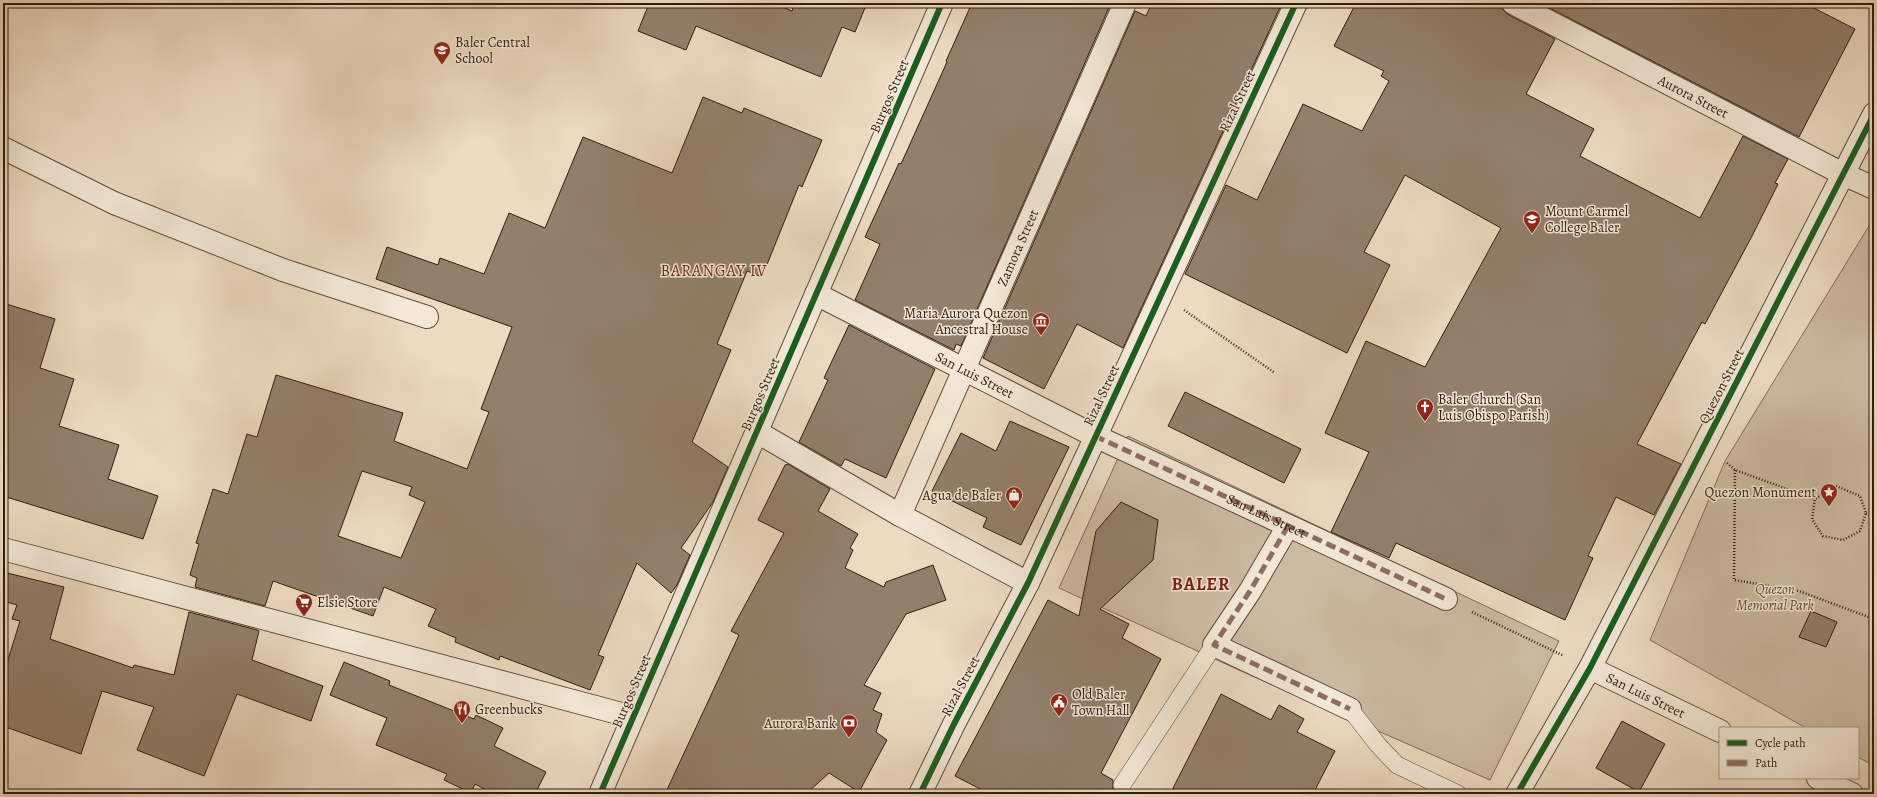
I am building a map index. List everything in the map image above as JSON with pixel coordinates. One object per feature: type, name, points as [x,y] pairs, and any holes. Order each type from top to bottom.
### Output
[{"type":"street","name":"Burgos Street","points":[[600,794],[942,3]]},
{"type":"street","name":"Zamora Street","points":[[900,515],[1125,3]]},
{"type":"street","name":"Rizal Street","points":[[920,794],[954,724],[1028,583],[1296,3]]},
{"type":"street","name":"Aurora Street","points":[[1513,3],[1843,174],[1874,188]]},
{"type":"street","name":"Quezon Street","points":[[1517,794],[1590,668],[1874,114]]},
{"type":"street","points":[[3,148],[114,203],[151,218],[283,270],[427,317]]},
{"type":"street","name":"San Luis Street","points":[[816,294],[1095,436],[1446,599]]},
{"type":"street","points":[[757,432],[900,515],[1028,583]]},
{"type":"street","points":[[1288,526],[1250,591],[1214,645],[1350,709]]},
{"type":"street","points":[[3,549],[633,717]]},
{"type":"street","name":"San Luis Street","points":[[1590,668],[1719,731]]},
{"type":"street","points":[[1820,779],[1852,794]]},
{"type":"lane","points":[[1122,784],[1214,645]]},
{"type":"lane","points":[[1350,709],[1378,745],[1397,765],[1458,794]]},
{"type":"path","points":[[1161,294],[1275,373]]},
{"type":"path","points":[[1703,448],[1725,461],[1734,470],[1815,500]]},
{"type":"path","points":[[1734,470],[1734,580],[1799,591],[1874,618]]},
{"type":"path","points":[[1836,486],[1860,496],[1866,513],[1860,531],[1843,540],[1823,536],[1812,519],[1815,500],[1836,486]]},
{"type":"path","points":[[1866,513],[1874,517]]},
{"type":"green space","name":"Quezon Memorial Park","points":[[1872,221],[1874,222],[1874,766],[1859,758],[1859,727],[1804,727],[1650,640],[1725,461]]},
{"type":"green space","points":[[1128,436],[1559,641],[1490,780],[1250,675],[1059,588]]},
{"type":"building","points":[[643,3],[773,3],[792,11],[793,7],[786,3],[867,3],[855,32],[842,27],[821,77],[696,26],[686,50],[638,31],[648,6]]},
{"type":"building","points":[[972,3],[1111,3],[961,346],[956,344],[954,350],[855,300],[880,244],[865,237],[899,163],[901,164]]},
{"type":"building","points":[[1152,3],[1282,3],[1123,348],[1077,324],[1044,389],[983,358],[1135,11],[1146,16]]},
{"type":"building","points":[[1356,3],[1501,3],[1502,9],[1507,14],[1555,39],[1526,94],[1594,129],[1580,156],[1700,218],[1743,136],[1788,159],[1775,183],[1778,184],[1752,236],[1705,324],[1702,322],[1637,444],[1681,464],[1654,515],[1616,497],[1588,556],[1593,558],[1565,620],[1396,543],[1389,558],[1331,532],[1369,452],[1325,433],[1366,341],[1425,367],[1501,228],[1405,175],[1364,252],[1390,265],[1347,353],[1185,274],[1226,185],[1257,200],[1303,104],[1362,131],[1389,81],[1381,76],[1384,71],[1334,46]]},
{"type":"building","points":[[1540,3],[1804,3],[1855,29],[1799,137]]},
{"type":"building","points":[[703,97],[742,113],[744,108],[822,140],[802,187],[799,185],[762,277],[747,271],[717,344],[731,350],[692,442],[728,467],[713,502],[681,548],[690,555],[677,585],[671,593],[637,563],[598,655],[604,657],[590,690],[500,656],[499,660],[455,642],[456,638],[428,626],[436,609],[384,587],[373,616],[273,581],[265,606],[195,587],[197,578],[190,575],[199,544],[196,543],[213,489],[228,494],[247,434],[257,437],[276,375],[403,413],[394,441],[467,469],[489,412],[481,409],[512,327],[376,279],[387,247],[438,265],[440,258],[484,274],[509,213],[545,228],[583,137],[672,173]],"holes":[[[362,471],[412,487],[409,495],[425,502],[401,558],[338,536]]]},
{"type":"building","points":[[3,303],[55,319],[40,368],[74,379],[59,426],[119,445],[108,479],[158,496],[143,539],[3,496]]},
{"type":"building","points":[[849,325],[935,369],[886,478],[845,459],[841,466],[799,442],[828,380],[824,378]]},
{"type":"building","points":[[1185,392],[1301,449],[1284,483],[1168,426]]},
{"type":"building","points":[[1010,421],[1069,447],[1021,545],[983,527],[987,518],[932,491],[961,433],[996,451]]},
{"type":"building","points":[[788,464],[830,489],[818,511],[858,534],[850,548],[853,550],[845,568],[884,587],[886,582],[933,565],[946,600],[906,614],[864,685],[881,693],[873,710],[882,714],[876,732],[887,740],[859,792],[829,773],[806,794],[665,794],[739,635],[731,631],[784,533],[758,520],[785,465]]},
{"type":"building","name":"Old Baler Town Hall","points":[[1121,502],[1158,520],[1153,560],[1100,609],[1129,624],[1122,638],[1161,659],[1101,773],[1113,780],[1113,789],[1118,794],[990,794],[955,776],[1048,600],[1079,616],[1096,531]]},
{"type":"building","points":[[3,572],[64,587],[50,639],[133,668],[134,665],[174,675],[189,612],[257,630],[259,631],[252,660],[323,686],[311,721],[237,694],[204,776],[137,750],[154,707],[102,691],[81,754],[3,726],[3,676],[20,621],[12,619],[17,605],[3,601]]},
{"type":"building","points":[[1811,611],[1837,622],[1826,647],[1799,637]]},
{"type":"building","points":[[344,662],[390,681],[389,685],[474,719],[476,715],[503,728],[494,746],[546,772],[535,794],[494,794],[475,784],[471,793],[444,780],[447,774],[376,745],[387,718],[330,695]]},
{"type":"building","points":[[1221,694],[1271,720],[1279,705],[1304,719],[1297,732],[1335,751],[1313,794],[1170,794]]},
{"type":"building","points":[[1622,721],[1665,744],[1639,792],[1596,768]]},
{"type":"marked path","points":[[1095,436],[1446,599]]},
{"type":"marked path","points":[[1288,526],[1250,591],[1214,645],[1350,709]]},
{"type":"cycle path","points":[[600,794],[942,3]]},
{"type":"cycle path","points":[[920,794],[954,724],[1028,583],[1296,3]]},
{"type":"cycle path","points":[[1517,794],[1590,668],[1874,114]]},
{"type":"place","name":"Baler Central School","points":[[442,65]]},
{"type":"place","name":"Mount Carmel College Baler","points":[[1532,234]]},
{"type":"place","name":"Maria Aurora Quezon Ancestral House","points":[[1041,336]]},
{"type":"place","name":"Baler Church (San Luis Obispo Parish)","points":[[1425,422]]},
{"type":"place","name":"Quezon Monument","points":[[1829,507]]},
{"type":"place","name":"Agua de Baler","points":[[1014,510]]},
{"type":"place","name":"Elsie Store","points":[[304,617]]},
{"type":"place","name":"Old Baler Town Hall","points":[[1059,717]]},
{"type":"place","name":"Greenbucks","points":[[462,724]]},
{"type":"place","name":"Aurora Bank","points":[[849,738]]},
{"type":"district","name":"BARANGAY IV","points":[[714,270]]},
{"type":"district","name":"BALER","points":[[1201,584]]}]
